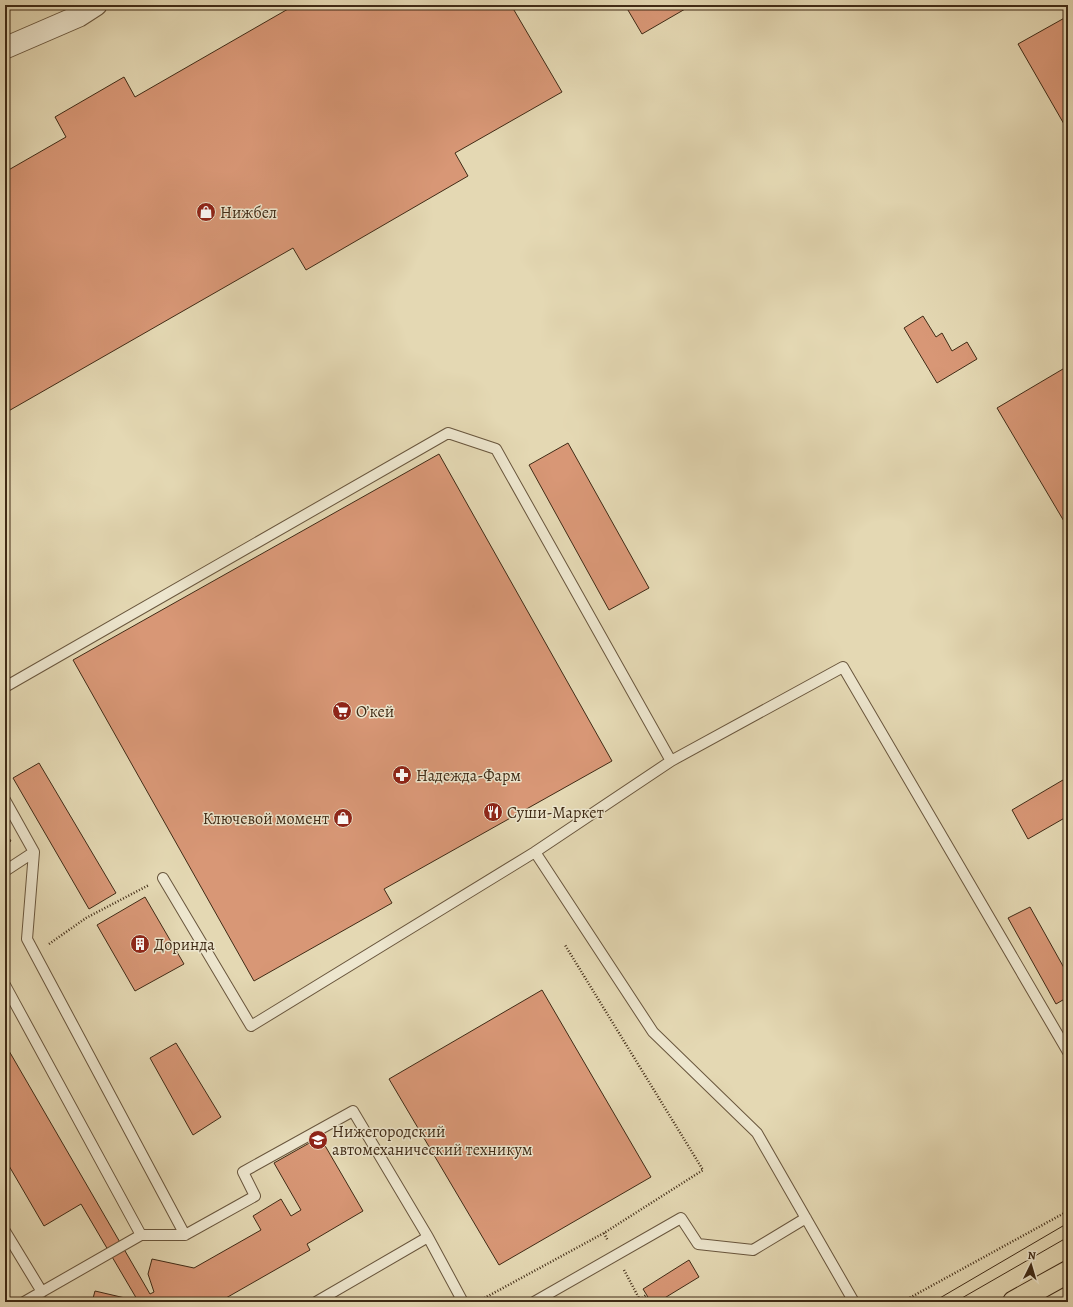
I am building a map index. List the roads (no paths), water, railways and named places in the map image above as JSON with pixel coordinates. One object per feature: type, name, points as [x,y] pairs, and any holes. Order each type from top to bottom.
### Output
[{"type":"main road","points":[[1014,1302],[1068,1272]]},
{"type":"street","points":[[5,48],[79,16],[96,5]]},
{"type":"lane","points":[[5,687],[448,433],[496,449],[671,761]]},
{"type":"lane","points":[[163,878],[251,1026],[535,852],[671,761],[843,667],[1068,1052]]},
{"type":"lane","points":[[5,800],[34,852],[27,939],[185,1235]]},
{"type":"lane","points":[[5,871],[34,852]]},
{"type":"lane","points":[[535,852],[653,1032],[757,1133],[854,1302]]},
{"type":"lane","points":[[5,985],[141,1235]]},
{"type":"lane","points":[[24,1302],[141,1235],[185,1235],[255,1196],[243,1172],[353,1111],[428,1237],[463,1302]]},
{"type":"lane","points":[[534,1302],[680,1218],[698,1244],[753,1250],[806,1218]]},
{"type":"lane","points":[[5,1231],[42,1292]]},
{"type":"lane","points":[[316,1302],[428,1237]]},
{"type":"tram line","points":[[933,1302],[1068,1223]]},
{"type":"tram line","points":[[955,1302],[1068,1237]]},
{"type":"place","name":"Нижбел","points":[[206,212]]},
{"type":"place","name":"О’кей","points":[[342,711]]},
{"type":"place","name":"Надежда-Фарм","points":[[402,775]]},
{"type":"place","name":"Суши-Маркет","points":[[493,812]]},
{"type":"place","name":"Ключевой момент","points":[[343,818]]},
{"type":"place","name":"Доринда","points":[[140,944]]},
{"type":"place","name":"Нижегородский автомеханический техникум","points":[[318,1140]]}]
